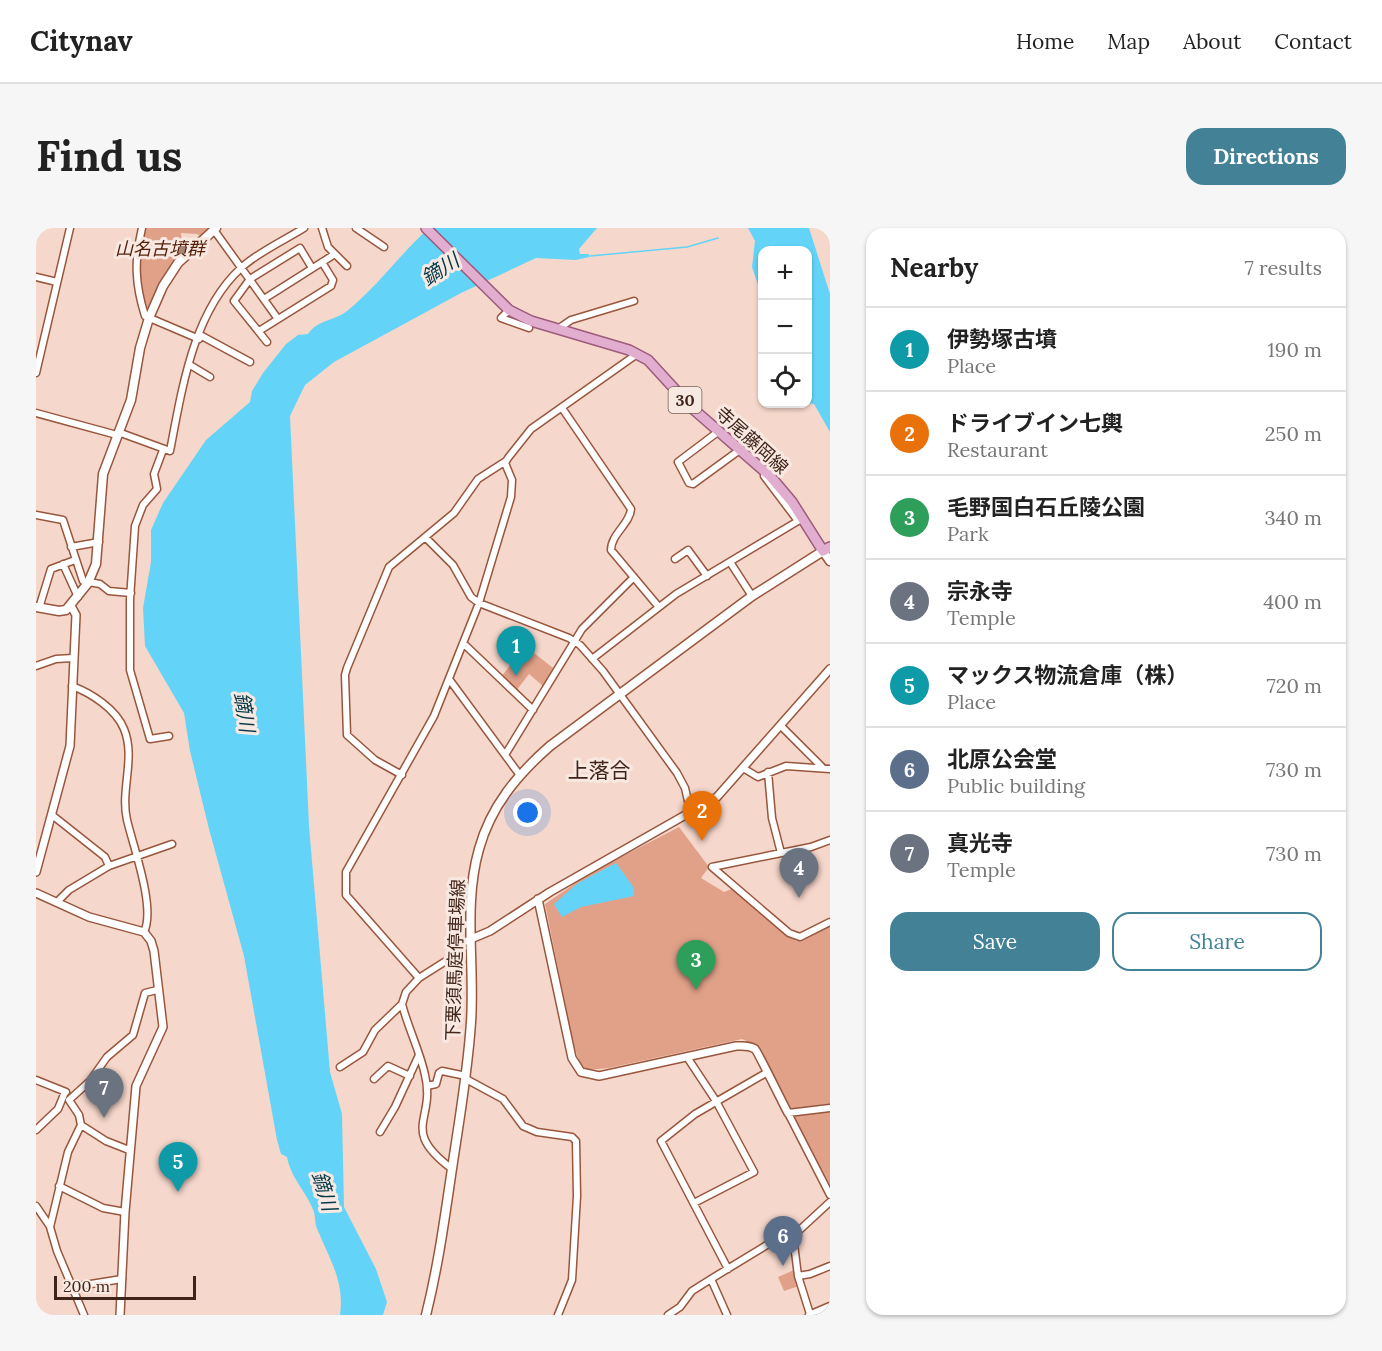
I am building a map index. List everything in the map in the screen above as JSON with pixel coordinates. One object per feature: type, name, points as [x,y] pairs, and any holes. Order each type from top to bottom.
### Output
[{"type":"main road","name":"30","points":[[426,228],[508,309]]},
{"type":"main road","points":[[38,607],[63,611],[71,606],[88,583],[96,564],[103,474],[131,400],[140,348],[149,318],[163,286],[178,263],[215,229]]},
{"type":"main road","name":"寺尾藤岡線","points":[[508,309],[531,321],[638,353],[656,367],[692,408],[765,471],[792,502],[826,549]]},
{"type":"main road","points":[[826,549],[830,561]]},
{"type":"main road","name":"下栗須馬庭停車場線","points":[[426,1315],[441,1254],[466,1078],[472,1013],[473,873],[479,849],[496,807],[519,774],[550,746],[752,596],[826,549]]},
{"type":"street","points":[[36,373],[70,228]]},
{"type":"street","points":[[142,228],[135,255],[137,287],[145,316],[200,337],[250,362]]},
{"type":"street","points":[[36,413],[117,433],[170,451],[175,416],[190,364],[213,305],[242,267],[304,228]]},
{"type":"street","points":[[322,228],[328,247],[347,266]]},
{"type":"street","points":[[356,228],[384,247]]},
{"type":"street","points":[[215,229],[278,319]]},
{"type":"street","points":[[267,342],[234,301],[250,279],[300,248],[312,268]]},
{"type":"street","points":[[264,299],[335,254]]},
{"type":"street","points":[[259,331],[331,286],[334,281],[322,262]]},
{"type":"street","points":[[36,277],[57,282]]},
{"type":"street","points":[[558,329],[571,320],[634,301]]},
{"type":"street","points":[[508,309],[501,318],[529,328]]},
{"type":"street","points":[[402,775],[375,760],[347,735],[345,675],[387,570],[454,513],[478,479],[506,461],[531,429],[638,353]]},
{"type":"street","points":[[190,364],[210,377]]},
{"type":"street","points":[[562,408],[631,509],[630,516],[610,548],[658,606]]},
{"type":"street","points":[[719,431],[678,462],[689,483],[693,484],[741,449]]},
{"type":"street","points":[[163,450],[154,474],[157,489],[143,505],[135,526],[130,593],[130,670],[150,739],[170,736]]},
{"type":"street","points":[[419,978],[346,895],[346,872],[434,716],[464,643],[479,603],[511,497],[512,480],[506,461]]},
{"type":"street","points":[[592,659],[658,606],[798,521],[764,476],[765,471]]},
{"type":"street","points":[[36,514],[63,520],[78,572],[88,583],[100,584],[109,591],[130,593]]},
{"type":"street","points":[[425,537],[453,565],[471,597],[479,603],[574,641],[592,659],[621,694],[677,773],[685,788],[691,814]]},
{"type":"street","points":[[71,547],[99,542]]},
{"type":"street","points":[[675,559],[688,550],[706,576]]},
{"type":"street","points":[[38,607],[51,569],[75,560]]},
{"type":"street","points":[[730,562],[752,596]]},
{"type":"street","points":[[63,564],[78,597]]},
{"type":"street","points":[[505,754],[584,627],[634,577]]},
{"type":"street","points":[[36,872],[70,746],[76,615],[71,606]]},
{"type":"street","points":[[464,643],[532,710]]},
{"type":"street","points":[[36,666],[56,659],[74,658]]},
{"type":"street","points":[[340,1067],[363,1052],[375,1030],[402,1004],[406,992],[419,978],[449,959],[458,945],[490,931],[538,899],[691,814],[717,797],[830,669]]},
{"type":"street","points":[[449,679],[519,774]]},
{"type":"street","points":[[72,686],[96,698],[118,719],[127,737],[126,818],[146,903],[147,926],[144,932]]},
{"type":"street","points":[[781,726],[822,767]]},
{"type":"street","points":[[743,768],[753,777],[786,766],[822,767],[830,770]]},
{"type":"street","points":[[768,772],[772,818],[782,853]]},
{"type":"street","points":[[52,815],[105,857],[109,866]]},
{"type":"street","points":[[830,840],[782,853],[712,867],[789,933],[800,937],[830,922]]},
{"type":"street","points":[[57,902],[69,890],[109,866],[172,843]]},
{"type":"street","points":[[36,893],[100,921],[144,932],[151,940],[154,951],[163,1027],[136,1086],[124,1212],[120,1315]]},
{"type":"street","points":[[538,899],[572,1058],[581,1072],[599,1076],[748,1046],[760,1055],[766,1073],[830,1196]]},
{"type":"street","points":[[50,1227],[68,1152],[81,1125],[79,1115],[69,1103],[72,1095],[90,1081],[107,1057],[134,1035],[145,993],[157,990]]},
{"type":"street","points":[[402,1004],[427,1086],[423,1115],[425,1143],[452,1169]]},
{"type":"street","points":[[380,1132],[419,1055]]},
{"type":"street","points":[[687,1057],[716,1101],[754,1172],[694,1203]]},
{"type":"street","points":[[374,1079],[388,1066],[410,1076]]},
{"type":"street","points":[[427,1086],[436,1084],[439,1073],[442,1071],[466,1078],[502,1100],[523,1126],[537,1132],[572,1137],[576,1141],[577,1196],[572,1280],[558,1315]]},
{"type":"street","points":[[728,1269],[661,1141],[716,1101],[766,1073]]},
{"type":"street","points":[[36,1080],[72,1095]]},
{"type":"street","points":[[36,1130],[58,1109],[65,1092]]},
{"type":"street","points":[[788,1113],[830,1108]]},
{"type":"street","points":[[81,1125],[106,1141],[129,1150]]},
{"type":"street","points":[[59,1186],[103,1208],[124,1212]]},
{"type":"street","points":[[668,1315],[680,1307],[692,1291],[770,1243],[793,1236],[830,1202]]},
{"type":"street","points":[[36,1206],[50,1227],[57,1251],[84,1315]]},
{"type":"street","points":[[793,1236],[798,1276],[809,1314],[830,1306]]},
{"type":"street","points":[[798,1276],[830,1266]]},
{"type":"street","points":[[72,1287],[122,1279]]},
{"type":"street","points":[[711,1279],[727,1315]]},
{"type":"green space","name":"山名古墳群","points":[[144,228],[213,228],[201,237],[197,234],[181,233],[183,255],[148,315],[140,294],[138,272]]},
{"type":"green space","points":[[529,649],[553,668],[543,686],[529,674],[516,691],[501,677],[516,658],[519,660]]},
{"type":"green space","points":[[679,827],[709,867],[701,878],[724,892],[734,888],[796,941],[830,924],[830,1189],[761,1052],[751,1043],[742,1039],[609,1068],[587,1070],[580,1063],[574,1047],[545,904],[592,872]]},
{"type":"green space","points":[[794,1270],[799,1286],[784,1291],[778,1277]]},
{"type":"water","name":"鏑川","points":[[429,228],[597,228],[579,249],[580,254],[589,254],[589,257],[576,260],[536,258],[461,293],[334,362],[305,385],[290,416],[309,826],[330,1072],[342,1114],[344,1207],[376,1269],[387,1302],[383,1315],[340,1315],[338,1280],[316,1226],[314,1212],[292,1172],[287,1157],[281,1154],[277,1140],[244,956],[209,829],[190,751],[184,713],[145,646],[143,608],[151,562],[151,530],[163,503],[206,440],[250,402],[252,391],[263,373],[286,344],[298,335],[308,334],[321,323],[347,311]]},
{"type":"water","points":[[748,228],[809,228],[830,294],[830,432],[812,404],[812,246],[758,246],[758,284],[752,267],[755,241]]},
{"type":"water","points":[[616,863],[634,888],[634,896],[581,907],[562,917],[554,904],[578,883]]},
{"type":"waterway","points":[[590,256],[687,247],[718,238]]},
{"type":"place","name":"伊勢塚古墳","points":[[516,676]]},
{"type":"place","name":"ドライブイン七輿","points":[[702,841]]},
{"type":"place","name":"宗永寺","points":[[799,898]]},
{"type":"place","name":"毛野国白石丘陵公園","points":[[696,990]]},
{"type":"place","name":"真光寺","points":[[104,1118]]},
{"type":"place","name":"マックス物流倉庫（株）","points":[[178,1192]]},
{"type":"place","name":"北原公会堂","points":[[783,1266]]},
{"type":"district","name":"上落合","points":[[599,770]]}]
